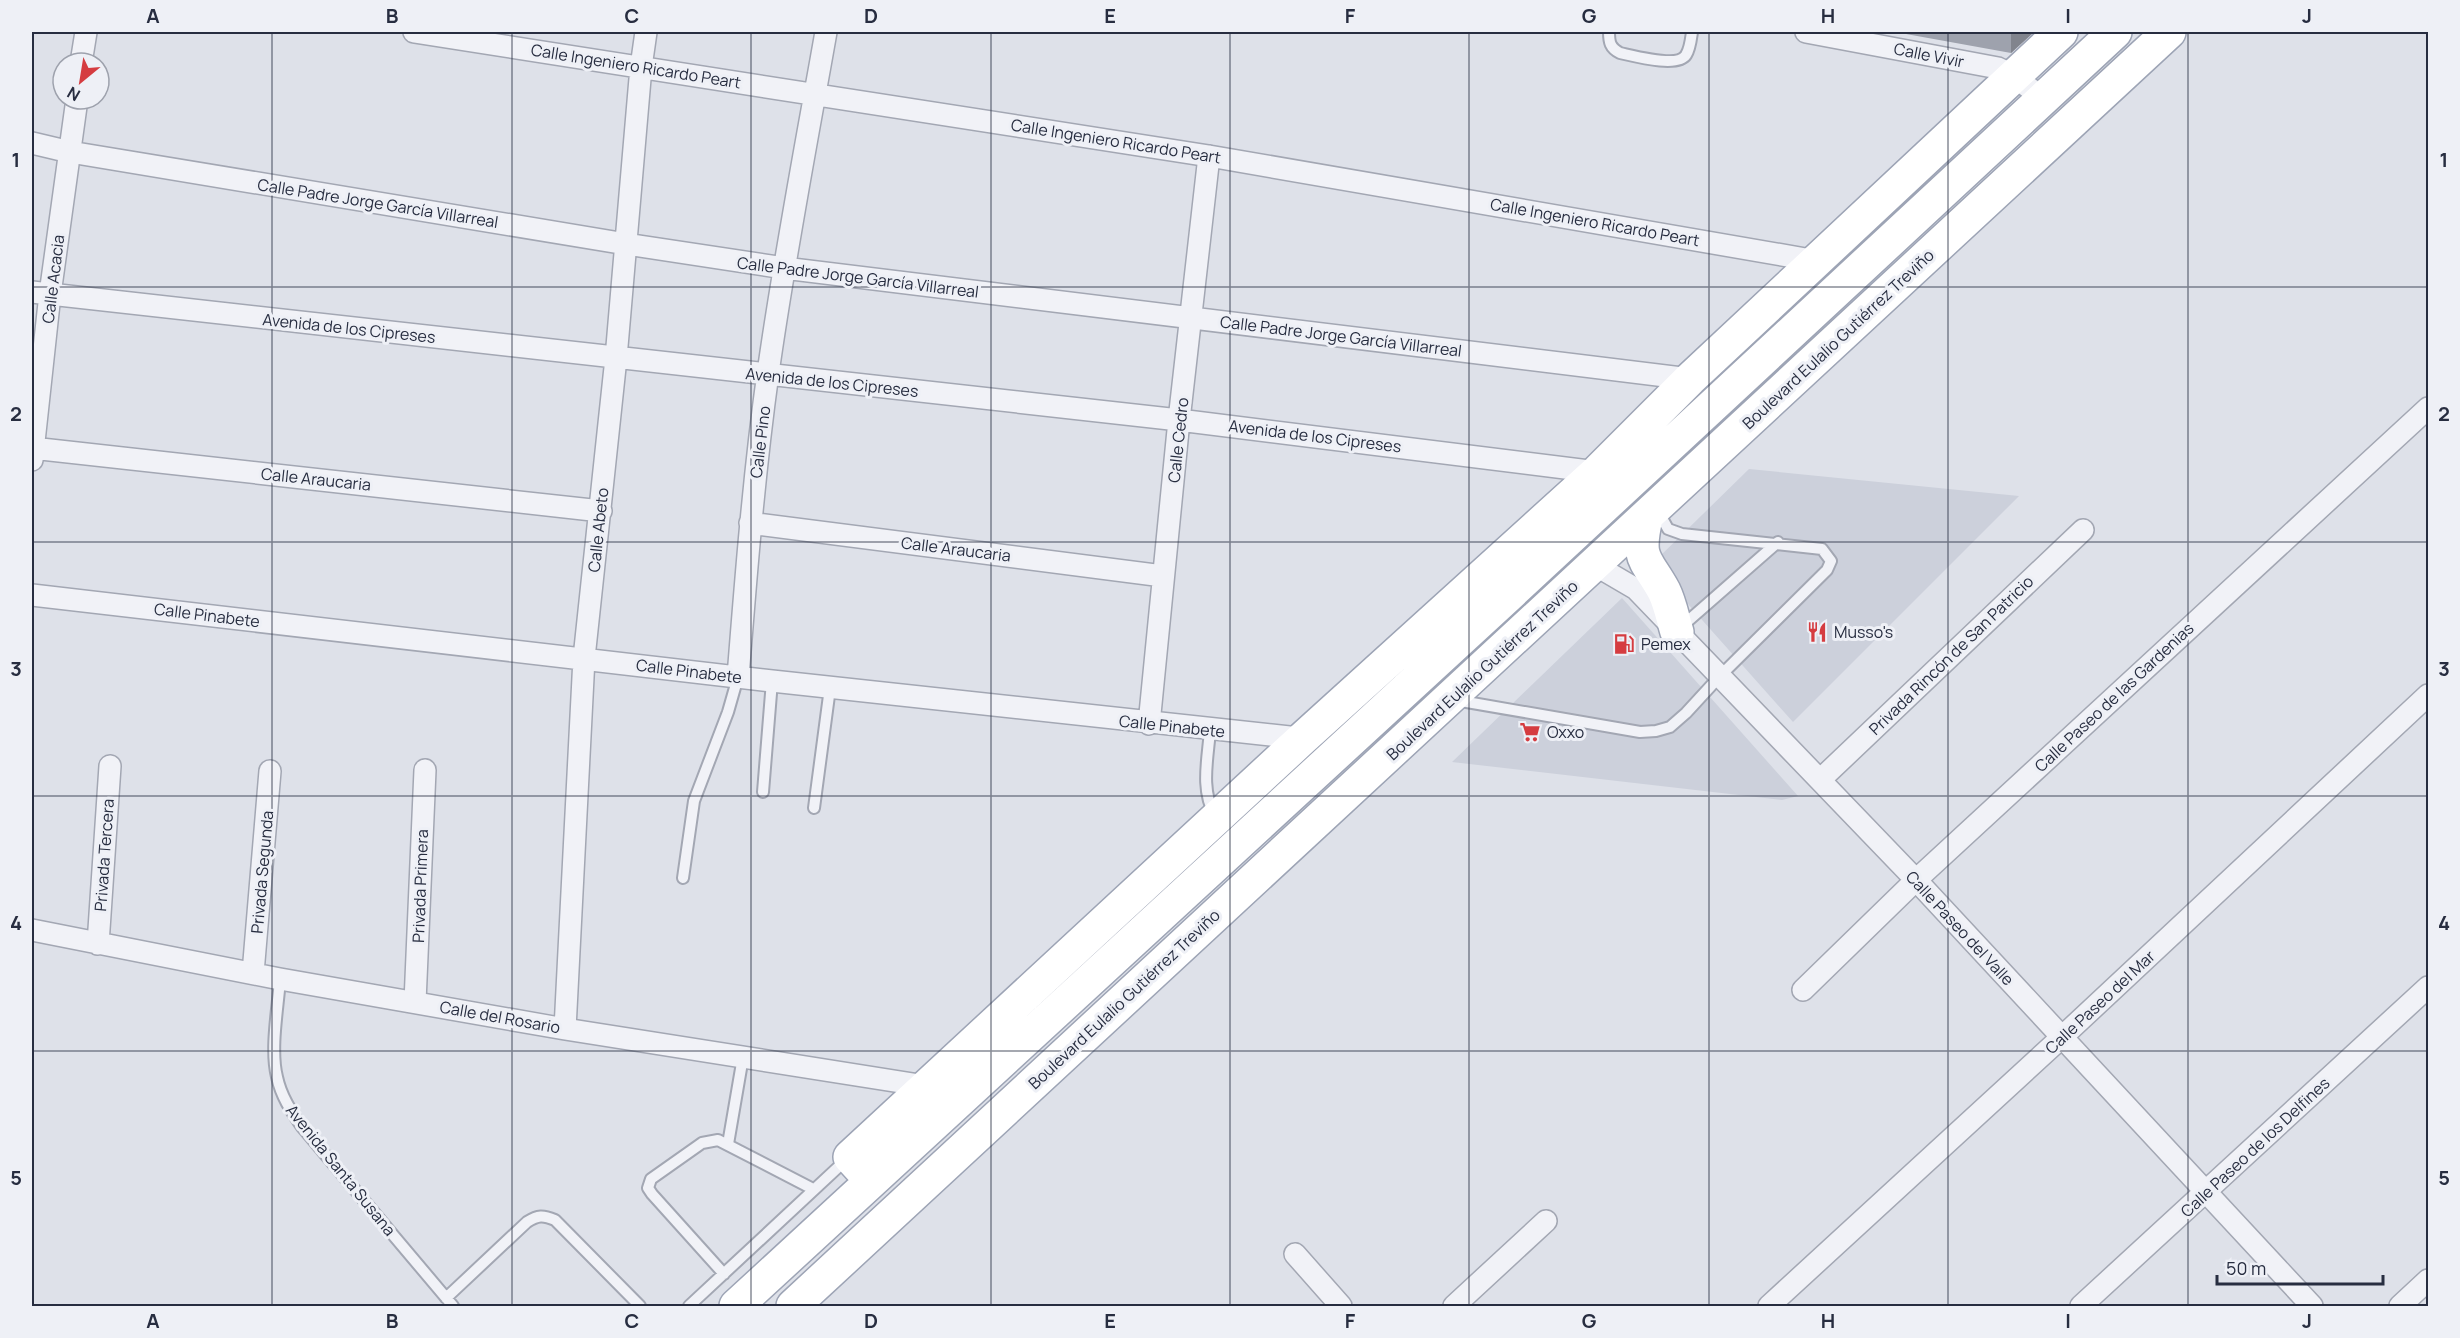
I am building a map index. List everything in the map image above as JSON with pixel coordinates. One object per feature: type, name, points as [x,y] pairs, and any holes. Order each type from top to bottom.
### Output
[{"type":"main road","points":[[736,1306],[860,1169],[927,1086],[1302,739],[1598,471],[1690,379],[2061,32]]},
{"type":"main road","points":[[860,1169],[969,1094],[2115,32]]},
{"type":"main road","name":"Boulevard Eulalio Gutiérrez Treviño","points":[[793,1306],[2169,32]]},
{"type":"main road","points":[[1651,513],[1641,549],[1646,565],[1665,592],[1677,632]]},
{"type":"main road","points":[[1512,592],[1564,565],[1584,562],[1595,565]]},
{"type":"street","points":[[83,51],[86,32]]},
{"type":"street","name":"Calle Ingeniero Ricardo Peart","points":[[414,32],[1209,156],[1817,261]]},
{"type":"street","name":"Calle Abeto","points":[[565,1029],[584,658],[601,511],[646,32]]},
{"type":"street","name":"Calle Pino","points":[[738,677],[750,523],[768,375],[784,268],[826,32]]},
{"type":"street","name":"Calle Vivir","points":[[1806,32],[1998,68],[2013,75],[2043,99]]},
{"type":"street","name":"Calle Acacia","points":[[32,452],[41,293],[70,152],[75,111]]},
{"type":"street","name":"Calle Padre Jorge García Villarreal","points":[[32,143],[70,152],[784,268],[1690,379]]},
{"type":"street","name":"Calle Cedro","points":[[1149,724],[1179,420],[1209,156]]},
{"type":"street","name":"Avenida de los Cipreses","points":[[41,293],[1179,420],[1598,471],[1631,482]]},
{"type":"street","name":"Calle Paseo de las Gardenias","points":[[1803,990],[1916,880],[2428,408]]},
{"type":"street","name":"Calle Araucaria","points":[[32,452],[601,511]]},
{"type":"street","name":"Calle Araucaria","points":[[750,523],[1163,576]]},
{"type":"street","name":"Privada Rincón de San Patricio","points":[[1820,780],[2083,530]]},
{"type":"street","name":"Calle Paseo del Valle","points":[[1595,565],[1616,575],[1636,589],[1916,880],[2312,1306]]},
{"type":"street","name":"Calle Pinabete","points":[[32,595],[830,688],[1348,744]]},
{"type":"street","name":"Calle Paseo del Mar","points":[[1769,1306],[2062,1037],[2428,695]]},
{"type":"street","name":"Privada Tercera","points":[[98,944],[110,766]]},
{"type":"street","name":"Privada Primera","points":[[415,1002],[425,770]]},
{"type":"street","name":"Privada Segunda","points":[[253,973],[270,771]]},
{"type":"street","name":"Calle del Rosario","points":[[32,930],[280,979],[565,1029],[969,1094]]},
{"type":"street","name":"Calle Paseo de los Delfines","points":[[2081,1306],[2428,987]]},
{"type":"street","points":[[1454,1306],[1546,1221]]},
{"type":"street","points":[[1295,1254],[1341,1306]]},
{"type":"street","points":[[2400,1306],[2428,1280]]},
{"type":"lane","points":[[1609,32],[1609,43],[1613,50],[1672,62],[1681,61],[1686,55],[1692,32]]},
{"type":"lane","points":[[1449,699],[1640,732],[1670,727],[1827,570],[1831,561],[1822,549],[1682,534],[1668,529],[1651,513]]},
{"type":"lane","points":[[1677,632],[1779,543]]},
{"type":"lane","points":[[683,878],[694,801],[728,712],[738,677]]},
{"type":"lane","points":[[763,792],[772,681]]},
{"type":"lane","points":[[814,808],[830,688]]},
{"type":"lane","points":[[1210,730],[1207,797],[1217,818]]},
{"type":"lane","name":"Avenida Santa Susana","points":[[280,979],[275,1044],[276,1075],[285,1101],[302,1127],[449,1302]]},
{"type":"lane","points":[[728,1144],[743,1057]]},
{"type":"lane","points":[[724,1274],[652,1194],[648,1183],[651,1179],[702,1143],[718,1140],[813,1189]]},
{"type":"lane","points":[[689,1306],[813,1189],[860,1169]]},
{"type":"lane","points":[[449,1302],[527,1222],[536,1216],[544,1215],[555,1220],[640,1306]]},
{"type":"shaded area","points":[[1749,469],[2019,496],[1793,722],[1679,594],[1656,560]]},
{"type":"shaded area","points":[[1622,598],[1798,796],[1782,800],[1452,762]]},
{"type":"place","name":"Musso's","points":[[1817,632]]},
{"type":"place","name":"Pemex","points":[[1624,644]]},
{"type":"place","name":"Oxxo","points":[[1530,732]]}]
